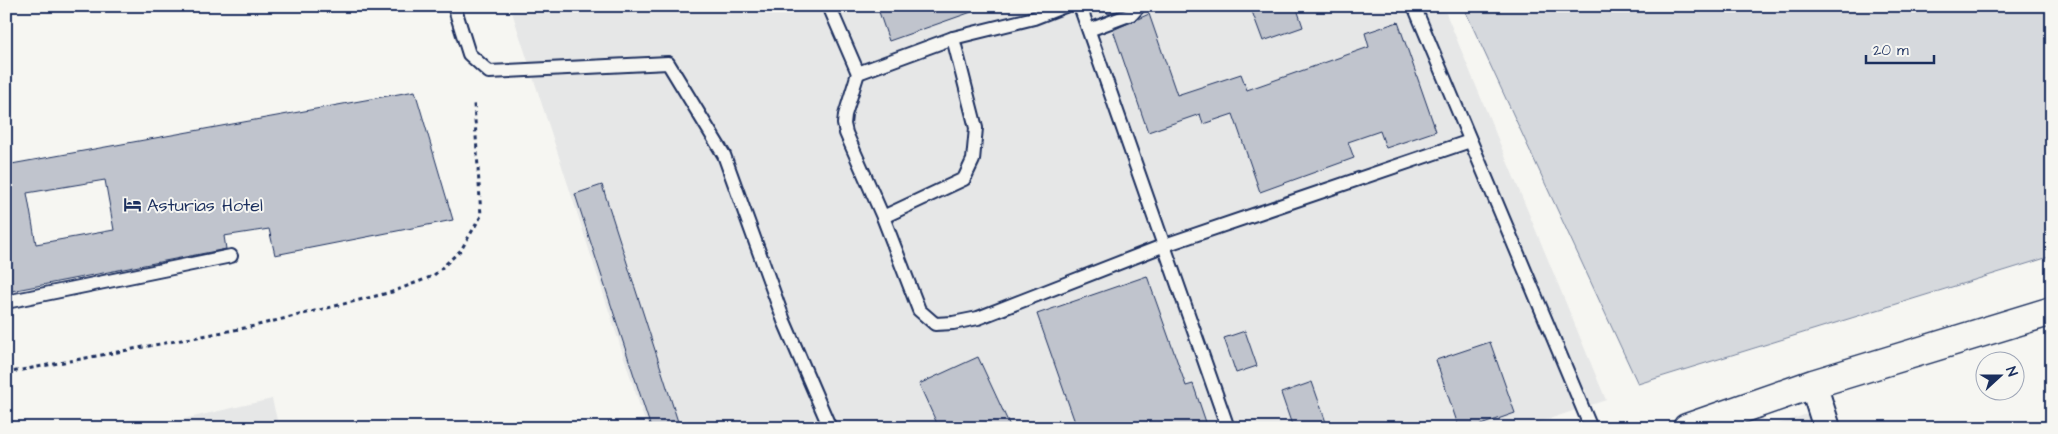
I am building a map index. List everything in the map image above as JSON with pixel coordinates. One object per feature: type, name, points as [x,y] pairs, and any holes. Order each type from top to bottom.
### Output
[{"type":"main road","points":[[1687,428],[1813,384],[2052,311]]},
{"type":"street","points":[[1813,384],[1827,428]]},
{"type":"lane","points":[[454,6],[469,54],[489,72],[668,63],[724,155],[784,322],[830,428]]},
{"type":"lane","points":[[829,6],[858,73],[844,124],[846,133],[883,217],[920,310],[935,324],[978,318],[1165,245],[1470,141]]},
{"type":"lane","points":[[858,73],[953,38],[1034,18],[1066,6]]},
{"type":"lane","points":[[1080,6],[1228,428]]},
{"type":"lane","points":[[1089,30],[1132,14],[1139,6]]},
{"type":"lane","points":[[1414,6],[1591,428]]},
{"type":"lane","points":[[883,217],[964,179],[973,160],[976,128],[953,38]]},
{"type":"lane","points":[[6,302],[231,256]]},
{"type":"path","points":[[6,373],[250,327],[392,292],[433,276],[461,250],[481,216],[474,104]]},
{"type":"shaded area","points":[[510,6],[1443,6],[1606,400],[1522,428],[647,428]]},
{"type":"shaded area","points":[[1463,6],[2052,6],[2052,256],[1638,384]]},
{"type":"shaded area","points":[[272,399],[279,428],[144,428]]},
{"type":"shaded area","points":[[1807,414],[1811,428],[1767,428]]},
{"type":"building","points":[[877,6],[979,6],[980,9],[889,41]]},
{"type":"building","points":[[1105,6],[1127,6],[1127,7],[1108,14]]},
{"type":"building","points":[[1250,6],[1296,6],[1303,27],[1263,41]]},
{"type":"building","points":[[1149,14],[1177,95],[1241,74],[1247,90],[1369,47],[1365,33],[1398,22],[1436,131],[1386,148],[1380,131],[1348,142],[1354,158],[1260,192],[1233,114],[1203,124],[1200,114],[1148,132],[1113,30]]},
{"type":"building","points":[[415,91],[453,220],[275,255],[269,229],[224,236],[226,249],[6,292],[6,165]],"holes":[[[105,180],[114,230],[36,244],[27,193]]]},
{"type":"building","points":[[602,185],[680,428],[651,428],[575,194]]},
{"type":"building","points":[[1147,276],[1186,386],[1193,384],[1208,428],[1077,428],[1037,314]]},
{"type":"building","points":[[1245,331],[1257,366],[1236,373],[1224,338]]},
{"type":"building","points":[[1490,342],[1515,413],[1472,428],[1459,428],[1436,360]]},
{"type":"building","points":[[978,357],[1011,428],[939,428],[919,384]]},
{"type":"building","points":[[1312,382],[1328,428],[1293,428],[1281,393]]},
{"type":"place","name":"Asturias Hotel","points":[[133,205]]}]
